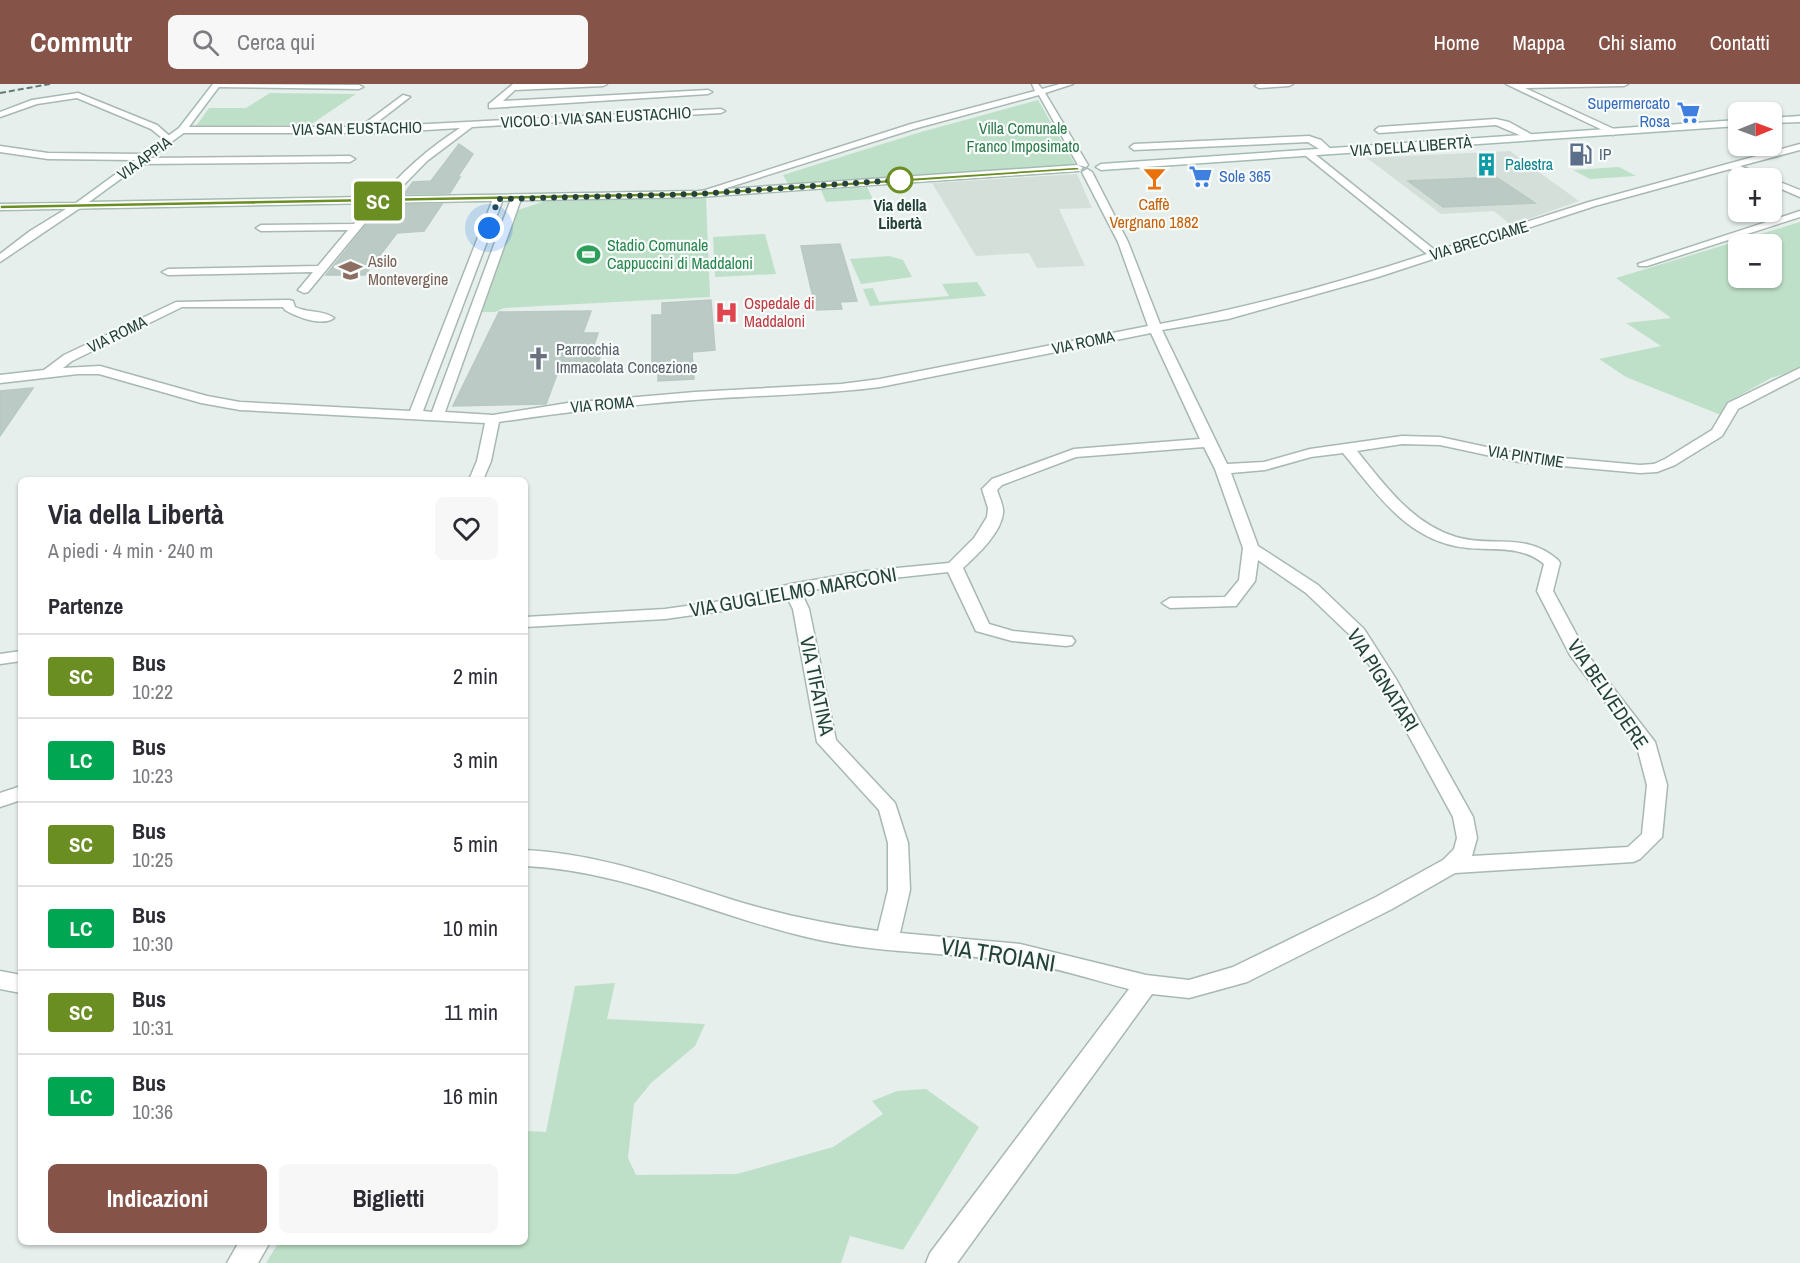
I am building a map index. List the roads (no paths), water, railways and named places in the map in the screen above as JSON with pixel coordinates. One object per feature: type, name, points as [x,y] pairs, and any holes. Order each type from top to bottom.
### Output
[{"type":"street","points":[[383,201],[406,172],[475,121],[515,86],[603,84]]},
{"type":"street","points":[[1034,84],[1123,242],[1162,346],[1222,469],[1251,548],[1247,581],[1230,602],[1170,603]]},
{"type":"street","points":[[698,194],[914,126],[1069,84]]},
{"type":"street","points":[[1259,86],[1289,84]]},
{"type":"street","points":[[1512,85],[1624,84]]},
{"type":"street","points":[[216,85],[358,87]]},
{"type":"street","name":"VIA APPIA","points":[[0,259],[34,233],[78,206],[182,130],[216,85]]},
{"type":"street","points":[[1512,85],[1613,132]]},
{"type":"street","points":[[495,104],[708,93]]},
{"type":"street","points":[[0,115],[35,102],[78,95],[154,127],[170,139]]},
{"type":"street","points":[[362,130],[406,97]]},
{"type":"street","points":[[475,121],[626,110]]},
{"type":"street","name":"VICOLO I VIA SAN EUSTACHIO","points":[[475,121],[721,111]]},
{"type":"street","points":[[1782,120],[1800,119]]},
{"type":"street","name":"VIA SAN EUSTACHIO","points":[[182,130],[362,130],[475,121]]},
{"type":"street","points":[[1379,130],[1496,122],[1506,124],[1532,138]]},
{"type":"street","name":"VIA DELLA LIBERTÀ","points":[[1083,168],[1098,171],[1101,167],[1728,124]]},
{"type":"street","points":[[275,137],[283,130]]},
{"type":"street","points":[[1134,147],[1309,139],[1318,142],[1330,152]]},
{"type":"street","name":"VIA BRECCIAME","points":[[1157,329],[1228,315],[1307,294],[1374,275],[1592,204],[1800,147]]},
{"type":"street","points":[[0,148],[48,156],[142,159],[350,159]]},
{"type":"street","points":[[249,159],[258,152]]},
{"type":"street","points":[[1309,154],[1433,254]]},
{"type":"street","points":[[0,207],[698,194],[1083,168]]},
{"type":"street","points":[[1782,186],[1800,194]]},
{"type":"street","points":[[415,415],[498,199]]},
{"type":"street","points":[[437,416],[516,199]]},
{"type":"street","points":[[304,290],[374,206],[369,201]]},
{"type":"street","points":[[1642,264],[1800,214]]},
{"type":"street","points":[[261,228],[357,226]]},
{"type":"street","points":[[168,272],[322,269]]},
{"type":"street","name":"VIA ROMA","points":[[47,374],[68,358],[180,304],[289,303],[290,308],[301,315],[328,318]]},
{"type":"street","name":"VIA ROMA","points":[[0,379],[100,370],[206,400],[240,406],[493,419],[568,407],[871,384],[1094,339],[1157,329]]},
{"type":"street","name":"VIA PINTIME","points":[[1222,469],[1265,466],[1310,453],[1402,441],[1440,441],[1519,458],[1640,469],[1657,468],[1717,433],[1733,406],[1800,372]]},
{"type":"street","points":[[477,477],[484,461],[493,419]]},
{"type":"street","points":[[1066,641],[1012,636],[982,627],[954,567],[964,560],[992,524],[996,513],[989,489],[997,482],[1074,453],[1209,442]]},
{"type":"street","name":"VIA BELVEDERE","points":[[1346,447],[1398,508],[1420,526],[1456,542],[1522,546],[1541,551],[1552,563],[1545,591],[1579,655],[1645,742],[1657,785],[1652,837],[1633,854],[1451,865]]},
{"type":"street","name":"VIA PIGNATARI","points":[[1251,548],[1312,589],[1358,633],[1376,661],[1462,817],[1467,838],[1464,852],[1451,865]]},
{"type":"street","name":"VIA GUGLIELMO MARCONI","points":[[528,622],[665,614],[722,606],[791,589],[866,576],[954,567]]},
{"type":"street","name":"VIA TIFATINA","points":[[791,589],[801,609],[827,742],[888,808],[896,834],[899,890],[887,941]]},
{"type":"street","points":[[0,659],[18,656]]},
{"type":"street","points":[[0,800],[18,794]]},
{"type":"street","name":"VIA TROIANI","points":[[528,858],[564,860],[604,868],[650,880],[742,911],[816,931],[887,941],[1020,953],[1146,984],[1189,989],[1239,975],[1384,903],[1451,865]]},
{"type":"street","points":[[0,980],[18,983]]},
{"type":"street","points":[[940,1263],[1146,984]]},
{"type":"street","points":[[241,1263],[254,1245]]},
{"type":"railway","points":[[0,93],[50,84]]},
{"type":"place","name":"Supermercato Rosa","points":[[1688,112]]},
{"type":"place","name":"IP","points":[[1581,154]]},
{"type":"place","name":"Palestra","points":[[1487,164]]},
{"type":"place","name":"Sole 365","points":[[1201,176]]},
{"type":"place","name":"Caffè Vergnano 1882","points":[[1154,179]]},
{"type":"place","name":"Via della Libertà","points":[[900,180]]},
{"type":"place","name":"Stadio Comunale Cappuccini di Maddaloni","points":[[589,254]]},
{"type":"place","name":"Asilo Montevergine","points":[[350,270]]},
{"type":"place","name":"Ospedale di Maddaloni","points":[[726,312]]},
{"type":"place","name":"Parrocchia Immacolata Concezione","points":[[538,358]]},
{"type":"park label","name":"Villa Comunale Franco Imposimato","points":[[1023,137]]}]
